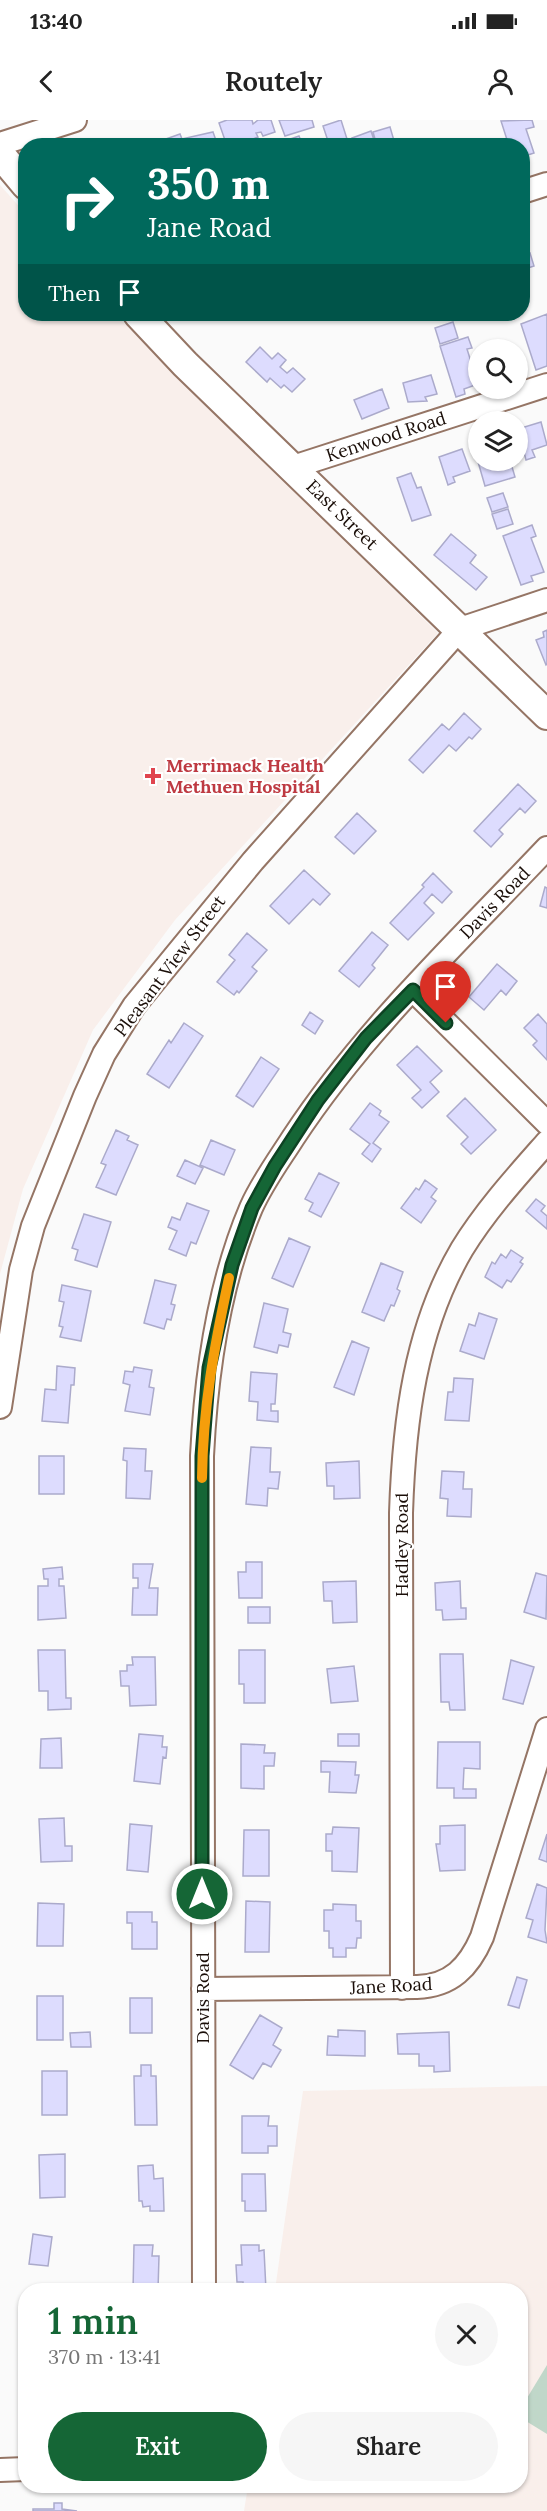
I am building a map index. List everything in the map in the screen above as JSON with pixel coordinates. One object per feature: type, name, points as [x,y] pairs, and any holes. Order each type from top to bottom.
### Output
[{"type":"main road","points":[[0,154],[18,175]]},
{"type":"main road","name":"East Street","points":[[145,321],[185,364],[460,628],[547,715]]},
{"type":"street","points":[[0,144],[68,121]]},
{"type":"street","points":[[530,189],[547,184]]},
{"type":"street","name":"Kenwood Road","points":[[293,467],[547,385]]},
{"type":"street","points":[[460,628],[547,600]]},
{"type":"street","name":"Pleasant View Street","points":[[0,1407],[21,1270],[33,1226],[65,1141],[104,1054],[134,1006],[215,906],[460,628]]},
{"type":"street","name":"Davis Road","points":[[204,2283],[201,1502],[204,1411],[213,1349],[232,1265],[252,1208],[275,1166],[318,1100],[366,1038],[547,848]]},
{"type":"street","points":[[413,990],[547,1123]]},
{"type":"street","name":"Hadley Road","points":[[402,1988],[401,1513],[403,1450],[410,1400],[419,1356],[439,1294],[458,1258],[501,1195],[547,1142]]},
{"type":"street","name":"Jane Road","points":[[203,1989],[435,1987],[452,1978],[474,1954],[547,1729]]},
{"type":"street","points":[[0,2470],[18,2469]]},
{"type":"shaded area","name":"Merrimack Health Methuen Hospital","points":[[0,185],[18,205],[18,321],[122,321],[438,633],[175,920],[93,1030],[23,1189],[0,1274]]},
{"type":"shaded area","points":[[547,2086],[547,2511],[244,2511],[247,2493],[528,2493],[528,2283],[276,2283],[303,2091]]},
{"type":"green space","points":[[547,2365],[547,2434],[528,2422],[528,2396]]},
{"type":"building","points":[[227,120],[252,120],[253,124],[258,120],[271,120],[275,132],[263,136],[261,132],[256,133],[258,137],[256,138],[224,138],[219,123]]},
{"type":"building","points":[[279,120],[312,120],[314,127],[285,136]]},
{"type":"building","points":[[341,120],[347,138],[327,138],[323,126]]},
{"type":"building","points":[[532,120],[534,127],[526,129],[529,138],[506,138],[501,121]]},
{"type":"building","points":[[390,127],[393,138],[375,138],[373,132]]},
{"type":"building","points":[[371,131],[373,138],[352,138]]},
{"type":"building","points":[[213,132],[215,138],[186,138]]},
{"type":"building","points":[[180,134],[182,138],[169,138]]},
{"type":"building","points":[[530,141],[534,153],[530,154]]},
{"type":"building","points":[[530,253],[534,266],[530,267]]},
{"type":"building","points":[[547,314],[547,366],[536,370],[528,339],[526,339],[521,324]]},
{"type":"building","points":[[453,322],[458,338],[440,344],[435,328]]},
{"type":"building","points":[[468,337],[468,388],[464,389],[465,394],[456,397],[440,346]]},
{"type":"building","points":[[260,347],[272,359],[278,353],[286,360],[280,367],[287,373],[293,368],[305,379],[292,392],[284,385],[281,388],[270,378],[267,382],[246,362]]},
{"type":"building","points":[[431,375],[437,394],[425,397],[427,401],[408,402],[403,383]]},
{"type":"building","points":[[382,389],[389,408],[362,419],[354,400]]},
{"type":"building","points":[[541,422],[547,445],[532,450],[535,457],[528,459],[528,426]]},
{"type":"building","points":[[462,449],[468,471],[470,471],[453,477],[455,482],[448,485],[439,457]]},
{"type":"building","points":[[481,471],[513,471],[515,477],[485,486]]},
{"type":"building","points":[[411,473],[417,488],[421,487],[431,515],[412,521],[397,478]]},
{"type":"building","points":[[503,493],[508,507],[492,512],[487,498]]},
{"type":"building","points":[[508,509],[513,524],[497,529],[492,514]]},
{"type":"building","points":[[532,525],[536,536],[531,538],[544,572],[531,576],[533,581],[521,585],[503,536]]},
{"type":"building","points":[[451,534],[476,555],[470,563],[487,577],[476,590],[434,555]]},
{"type":"building","points":[[547,630],[546,665],[536,640],[544,637],[543,632]]},
{"type":"building","points":[[464,713],[481,729],[472,739],[469,737],[456,751],[449,745],[423,773],[409,760],[442,724],[449,730]]},
{"type":"building","points":[[518,784],[536,801],[525,813],[520,808],[499,830],[503,834],[491,847],[474,831]]},
{"type":"building","points":[[357,813],[376,831],[354,854],[335,837]]},
{"type":"building","points":[[304,870],[330,894],[320,905],[313,899],[289,924],[270,906]]},
{"type":"building","points":[[433,873],[452,892],[442,903],[432,894],[424,903],[434,913],[408,940],[390,923],[424,887],[422,885]]},
{"type":"building","points":[[545,887],[547,888],[547,908],[540,906]]},
{"type":"building","points":[[372,932],[388,945],[372,965],[375,968],[359,987],[339,971]]},
{"type":"building","points":[[247,933],[267,950],[252,967],[257,971],[239,993],[237,991],[234,995],[217,982],[235,960],[229,955]]},
{"type":"building","points":[[497,964],[517,981],[506,995],[501,990],[484,1010],[469,997]]},
{"type":"building","points":[[310,1012],[323,1021],[315,1034],[302,1025]]},
{"type":"building","points":[[538,1014],[547,1024],[547,1060],[533,1045],[537,1041],[524,1028]]},
{"type":"building","points":[[184,1023],[203,1036],[169,1088],[147,1074],[169,1040],[171,1043]]},
{"type":"building","points":[[417,1046],[442,1071],[430,1082],[439,1092],[422,1108],[412,1098],[421,1090],[397,1065]]},
{"type":"building","points":[[261,1057],[279,1069],[253,1107],[236,1096]]},
{"type":"building","points":[[465,1098],[496,1130],[471,1154],[461,1144],[468,1137],[447,1116]]},
{"type":"building","points":[[370,1103],[381,1111],[379,1115],[389,1122],[373,1143],[381,1149],[372,1162],[362,1154],[370,1144],[350,1129]]},
{"type":"building","points":[[116,1130],[129,1136],[127,1140],[138,1145],[116,1195],[96,1187],[106,1165],[101,1163]]},
{"type":"building","points":[[211,1140],[235,1150],[224,1175],[200,1165]]},
{"type":"building","points":[[185,1160],[203,1168],[195,1184],[177,1176]]},
{"type":"building","points":[[319,1173],[339,1183],[321,1217],[309,1211],[313,1203],[305,1199]]},
{"type":"building","points":[[425,1180],[437,1189],[431,1197],[436,1201],[421,1223],[401,1208],[416,1188],[419,1190]]},
{"type":"building","points":[[536,1199],[545,1206],[541,1211],[547,1216],[547,1229],[526,1211]]},
{"type":"building","points":[[187,1203],[209,1211],[196,1244],[191,1242],[186,1256],[169,1249],[177,1231],[168,1227],[172,1217],[180,1220]]},
{"type":"building","points":[[84,1214],[111,1222],[97,1267],[75,1260],[78,1250],[72,1248]]},
{"type":"building","points":[[289,1238],[310,1247],[293,1287],[272,1278]]},
{"type":"building","points":[[511,1250],[523,1258],[520,1262],[523,1264],[511,1282],[507,1280],[502,1288],[485,1277],[492,1262],[495,1264],[501,1254],[506,1258]]},
{"type":"building","points":[[381,1263],[403,1272],[397,1289],[400,1291],[384,1321],[362,1312]]},
{"type":"building","points":[[155,1280],[176,1285],[171,1304],[175,1305],[171,1320],[167,1319],[164,1329],[144,1323]]},
{"type":"building","points":[[62,1285],[91,1291],[81,1341],[60,1337],[63,1327],[59,1326],[64,1302],[59,1301]]},
{"type":"building","points":[[264,1303],[288,1309],[283,1332],[291,1334],[288,1347],[279,1345],[277,1353],[254,1347]]},
{"type":"building","points":[[479,1313],[497,1319],[484,1359],[460,1351],[469,1324],[475,1326]]},
{"type":"building","points":[[352,1341],[369,1348],[354,1395],[334,1387]]},
{"type":"building","points":[[57,1366],[75,1368],[74,1385],[71,1385],[68,1423],[42,1421],[45,1389],[56,1390]]},
{"type":"building","points":[[134,1367],[152,1370],[149,1387],[154,1388],[150,1415],[125,1411],[130,1385],[123,1383],[125,1371],[133,1372]]},
{"type":"building","points":[[251,1372],[277,1374],[275,1404],[271,1404],[271,1411],[278,1411],[278,1422],[257,1420],[258,1402],[249,1401]]},
{"type":"building","points":[[454,1378],[473,1379],[469,1421],[445,1420],[448,1392],[453,1392]]},
{"type":"building","points":[[251,1447],[271,1448],[270,1472],[280,1472],[278,1489],[268,1488],[267,1506],[246,1504]]},
{"type":"building","points":[[124,1448],[146,1449],[145,1471],[152,1471],[150,1499],[126,1498],[127,1461],[123,1460]]},
{"type":"building","points":[[39,1456],[64,1456],[64,1494],[39,1494]]},
{"type":"building","points":[[359,1461],[360,1498],[334,1499],[334,1486],[327,1486],[326,1463]]},
{"type":"building","points":[[442,1471],[464,1472],[463,1489],[472,1489],[471,1517],[447,1516],[448,1499],[440,1498]]},
{"type":"building","points":[[246,1562],[262,1562],[262,1598],[239,1598],[238,1572],[246,1572]]},
{"type":"building","points":[[133,1564],[153,1564],[149,1588],[158,1588],[157,1615],[132,1615],[133,1588],[138,1588],[138,1578],[133,1578]]},
{"type":"building","points":[[62,1567],[63,1579],[59,1579],[59,1586],[64,1586],[66,1618],[38,1620],[38,1586],[48,1586],[48,1579],[44,1579],[43,1569]]},
{"type":"building","points":[[536,1573],[547,1576],[546,1619],[524,1612]]},
{"type":"building","points":[[356,1581],[357,1622],[333,1623],[332,1601],[324,1601],[323,1582]]},
{"type":"building","points":[[460,1581],[461,1608],[466,1608],[466,1619],[443,1620],[442,1610],[436,1610],[435,1583]]},
{"type":"building","points":[[248,1607],[270,1607],[270,1623],[248,1623]]},
{"type":"building","points":[[38,1650],[65,1650],[66,1698],[71,1698],[71,1709],[48,1710],[48,1691],[39,1691]]},
{"type":"building","points":[[239,1650],[265,1650],[265,1703],[244,1703],[244,1684],[239,1684]]},
{"type":"building","points":[[440,1654],[463,1654],[465,1710],[450,1710],[449,1702],[441,1702]]},
{"type":"building","points":[[132,1657],[155,1657],[156,1705],[130,1706],[129,1686],[121,1686],[120,1671],[127,1671],[127,1665],[133,1665]]},
{"type":"building","points":[[511,1660],[534,1667],[523,1704],[503,1699]]},
{"type":"building","points":[[354,1666],[358,1701],[331,1703],[327,1669]]},
{"type":"building","points":[[139,1734],[163,1736],[162,1747],[167,1747],[166,1758],[163,1757],[160,1784],[134,1781]]},
{"type":"building","points":[[338,1734],[359,1734],[359,1746],[338,1746]]},
{"type":"building","points":[[61,1738],[62,1768],[40,1768],[41,1739]]},
{"type":"building","points":[[438,1742],[480,1742],[480,1769],[464,1768],[463,1789],[476,1789],[476,1798],[454,1798],[454,1788],[437,1788]]},
{"type":"building","points":[[241,1744],[265,1745],[264,1753],[275,1753],[274,1766],[264,1766],[264,1789],[241,1788]]},
{"type":"building","points":[[321,1761],[356,1762],[355,1775],[359,1775],[356,1793],[329,1792],[330,1772],[321,1772]]},
{"type":"building","points":[[64,1818],[65,1846],[72,1846],[72,1861],[41,1862],[39,1819]]},
{"type":"building","points":[[130,1824],[152,1826],[148,1872],[127,1870]]},
{"type":"building","points":[[465,1825],[465,1870],[440,1871],[436,1844],[440,1844],[440,1826]]},
{"type":"building","points":[[333,1827],[359,1828],[357,1872],[332,1871],[332,1851],[326,1851],[326,1834],[332,1834]]},
{"type":"building","points":[[244,1830],[269,1830],[269,1876],[243,1876]]},
{"type":"building","points":[[547,1834],[547,1862],[539,1859]]},
{"type":"building","points":[[537,1884],[547,1888],[545,1930],[547,1943],[528,1937],[533,1920],[526,1918]]},
{"type":"building","points":[[246,1901],[270,1902],[269,1952],[245,1952]]},
{"type":"building","points":[[38,1903],[64,1904],[63,1946],[37,1946]]},
{"type":"building","points":[[333,1904],[356,1905],[356,1921],[361,1921],[361,1938],[357,1938],[356,1948],[346,1948],[346,1957],[333,1957],[333,1948],[329,1948],[329,1931],[324,1931],[324,1910],[333,1910]]},
{"type":"building","points":[[127,1912],[152,1912],[152,1922],[157,1922],[157,1949],[132,1949],[132,1923],[127,1923]]},
{"type":"building","points":[[517,1977],[527,1980],[519,2008],[508,2005]]},
{"type":"building","points":[[37,1996],[63,1996],[63,2040],[37,2040]]},
{"type":"building","points":[[130,1998],[152,1998],[152,2033],[130,2033]]},
{"type":"building","points":[[260,2015],[282,2028],[273,2045],[281,2050],[271,2067],[263,2063],[253,2079],[230,2065]]},
{"type":"building","points":[[338,2030],[365,2031],[365,2056],[327,2055],[328,2036],[338,2037]]},
{"type":"building","points":[[90,2032],[91,2047],[71,2047],[70,2033]]},
{"type":"building","points":[[449,2032],[450,2071],[434,2072],[434,2066],[419,2066],[419,2054],[398,2054],[397,2034]]},
{"type":"building","points":[[141,2065],[151,2065],[151,2076],[156,2076],[157,2125],[135,2125],[134,2076],[141,2076]]},
{"type":"building","points":[[42,2071],[67,2071],[67,2115],[42,2115]]},
{"type":"building","points":[[242,2116],[269,2116],[268,2126],[277,2126],[277,2146],[268,2146],[268,2153],[242,2153]]},
{"type":"building","points":[[65,2154],[65,2197],[40,2198],[39,2155]]},
{"type":"building","points":[[153,2165],[154,2179],[163,2178],[164,2211],[150,2211],[150,2206],[143,2207],[142,2201],[139,2201],[138,2166]]},
{"type":"building","points":[[242,2174],[265,2174],[266,2211],[245,2211],[245,2201],[242,2201]]},
{"type":"building","points":[[33,2234],[52,2237],[48,2266],[29,2264]]},
{"type":"building","points":[[134,2245],[153,2245],[152,2256],[159,2256],[158,2283],[133,2283]]},
{"type":"building","points":[[241,2245],[259,2245],[259,2251],[264,2250],[266,2283],[237,2282],[236,2265],[242,2265]]},
{"type":"building","points":[[54,2503],[62,2503],[62,2509],[77,2511],[33,2511],[33,2509],[54,2509]]},
{"type":"slow traffic","points":[[202,1478],[204,1411],[209,1368],[229,1278]]},
{"type":"place","name":"Merrimack Health Methuen Hospital","points":[[153,776]]},
{"type":"route","points":[[202,1894],[201,1537],[204,1411],[209,1368],[232,1265],[252,1208],[275,1166],[318,1100],[366,1038],[413,990],[446,1023]]}]
